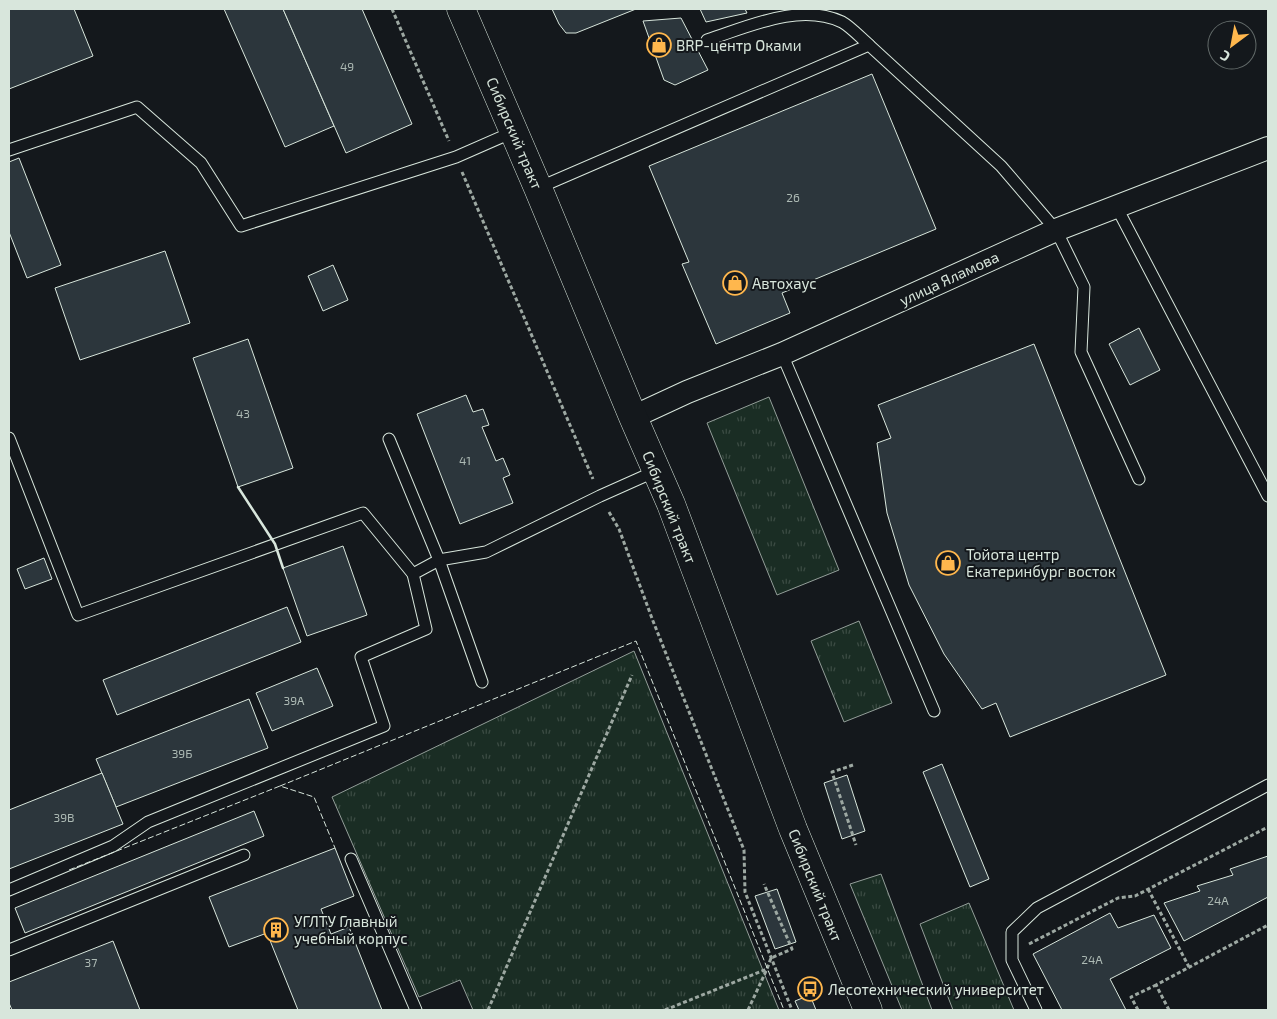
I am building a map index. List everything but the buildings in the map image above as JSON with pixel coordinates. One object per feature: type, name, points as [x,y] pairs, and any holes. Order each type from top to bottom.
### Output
[{"type":"main road","name":"Сибирский тракт","points":[[461,9],[670,504],[792,829],[868,1010]]},
{"type":"street","name":"улица Яламова","points":[[633,417],[687,392],[782,354],[1056,230],[1268,148]]},
{"type":"lane","points":[[707,40],[773,19],[812,14],[843,22],[1001,166],[1056,230],[1084,287],[1081,352],[1139,479]]},
{"type":"lane","points":[[538,188],[869,45]]},
{"type":"lane","points":[[9,150],[137,107],[201,163],[241,226],[456,157],[513,132]]},
{"type":"lane","points":[[1116,206],[1268,496]]},
{"type":"lane","points":[[782,354],[934,711]]},
{"type":"lane","points":[[9,438],[78,615],[363,513],[413,574],[426,629],[361,657],[384,726],[148,822],[113,846],[9,890]]},
{"type":"lane","points":[[389,439],[439,560],[482,682]]},
{"type":"lane","points":[[413,574],[439,560],[486,552],[600,496],[656,471]]},
{"type":"lane","points":[[1036,1010],[1012,960],[1012,932],[1021,923],[1037,908],[1268,785]]},
{"type":"lane","points":[[9,950],[244,855]]},
{"type":"lane","points":[[351,858],[416,1010]]},
{"type":"path","points":[[488,1010],[632,675]]},
{"type":"path","points":[[853,765],[832,772],[856,844]]},
{"type":"path","points":[[1023,948],[1118,898],[1134,896],[1268,827]]},
{"type":"path","points":[[748,1010],[771,958],[792,949],[764,884]]},
{"type":"path","points":[[1148,889],[1189,968]]},
{"type":"path","points":[[1138,1010],[1131,997],[1268,926]]},
{"type":"path","points":[[665,1010],[767,969]]},
{"type":"path","points":[[1156,985],[1169,1010]]},
{"type":"green space","points":[[769,397],[839,570],[777,595],[707,423]]},
{"type":"green space","points":[[859,621],[892,703],[844,722],[811,641]]},
{"type":"green space","points":[[634,651],[779,1010],[473,1010],[460,980],[419,997],[332,797]]},
{"type":"green space","points":[[881,874],[932,1010],[902,1010],[850,884]]},
{"type":"green space","points":[[969,903],[1014,1010],[953,1010],[920,924]]},
{"type":"fence","points":[[280,786],[636,641],[784,1010]]},
{"type":"fence","points":[[69,870],[280,786],[314,797],[335,848]]},
{"type":"wall","points":[[238,487],[275,544],[283,568]]},
{"type":"place","name":"BRP-центр Оками","points":[[659,45]]},
{"type":"place","name":"Автохаус","points":[[735,283]]},
{"type":"place","name":"Тойота центр Екатеринбург восток","points":[[948,563]]},
{"type":"place","name":"УГЛТУ Главный учебный корпус","points":[[276,930]]},
{"type":"place","name":"Лесотехнический университет","points":[[810,989]]}]
